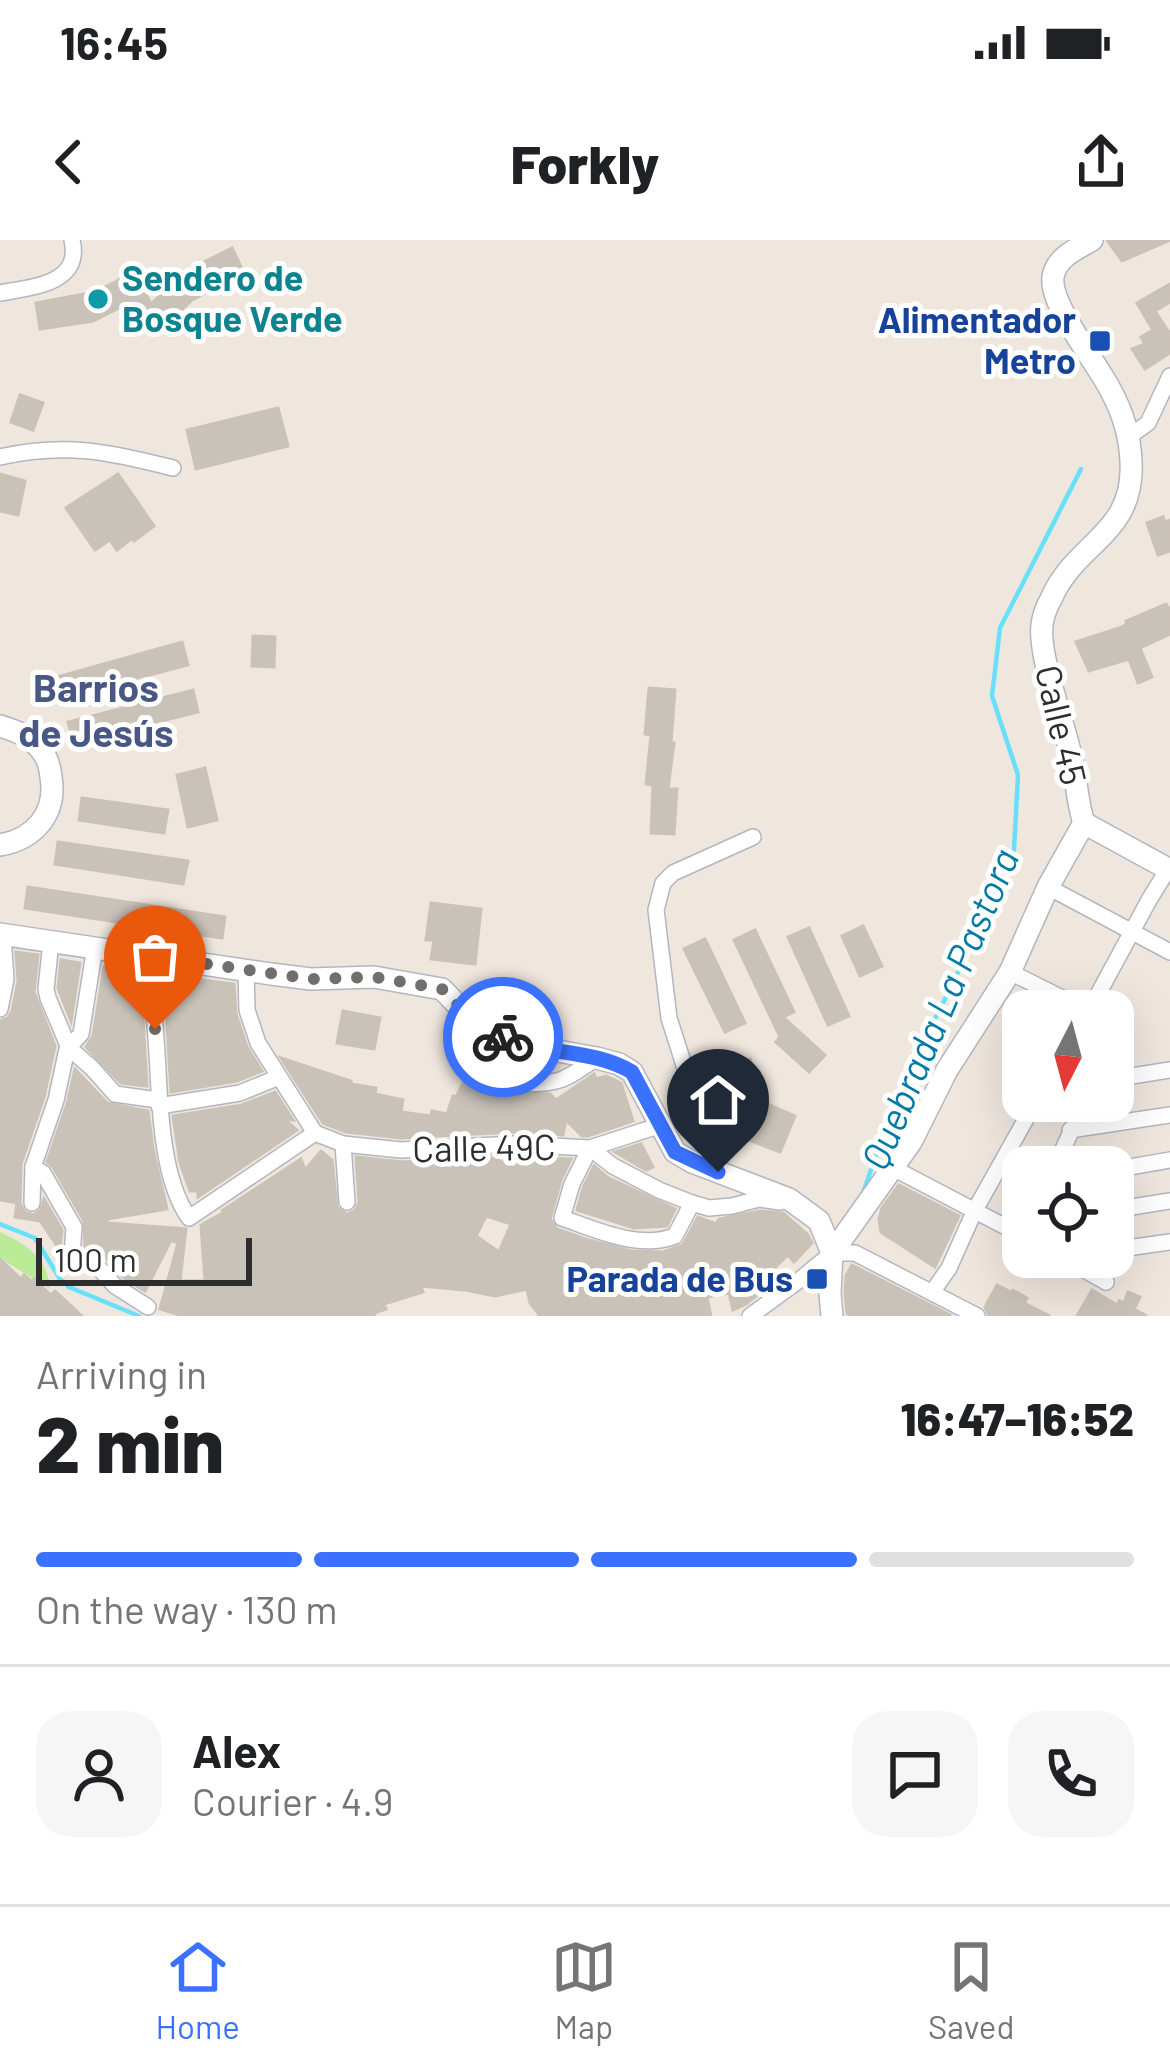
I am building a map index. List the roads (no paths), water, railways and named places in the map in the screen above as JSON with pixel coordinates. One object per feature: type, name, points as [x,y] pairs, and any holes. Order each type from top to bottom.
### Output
[{"type":"street","points":[[0,293],[56,280],[76,256],[72,240]]},
{"type":"street","points":[[1092,240],[1060,262],[1053,284],[1068,321],[1113,393],[1130,436],[1148,423],[1170,376]]},
{"type":"street","name":"Calle 45","points":[[1084,823],[1041,626],[1062,576],[1127,503],[1132,481],[1130,436]]},
{"type":"street","points":[[0,457],[78,448],[173,468]]},
{"type":"street","points":[[0,726],[22,733],[40,748],[49,762],[53,788],[44,819],[33,832],[20,841],[0,844]]},
{"type":"street","points":[[750,1316],[832,1252],[911,1142],[946,1070],[1010,972],[1048,887],[1084,823],[1170,868],[1100,990]]},
{"type":"street","points":[[718,1172],[669,1018],[656,910],[664,883],[673,873],[753,837]]},
{"type":"street","points":[[1048,887],[1170,952]]},
{"type":"street","points":[[0,1009],[5,979],[1,936],[311,979],[374,977],[442,989],[474,1022],[518,1044],[619,1064],[632,1072],[675,1152],[789,1199],[819,1221],[832,1252],[832,1316]]},
{"type":"street","points":[[51,942],[46,989],[69,1048],[116,1094],[158,1103],[240,1093],[279,1077]]},
{"type":"street","points":[[32,1203],[33,1167],[69,1048],[81,1034],[95,947]]},
{"type":"street","points":[[151,956],[158,1103],[173,1186],[189,1218],[315,1133],[258,1043],[247,1010],[246,970]]},
{"type":"street","points":[[1010,972],[1046,990]]},
{"type":"street","points":[[458,1004],[478,1045],[506,1077],[555,1082],[597,1058]]},
{"type":"street","points":[[1134,1076],[1170,1070]]},
{"type":"street","points":[[1070,1130],[1170,1115]]},
{"type":"street","points":[[933,1291],[1024,1122]]},
{"type":"street","points":[[1064,1146],[1074,1122]]},
{"type":"street","points":[[661,1125],[590,1148],[562,1218],[612,1235],[657,1242],[675,1236],[692,1203]]},
{"type":"street","name":"Calle 49C","points":[[315,1133],[343,1144],[401,1150],[514,1144],[590,1148],[658,1190],[710,1208],[789,1199]]},
{"type":"street","points":[[343,1144],[347,1202]]},
{"type":"street","points":[[1134,1166],[1170,1160]]},
{"type":"street","points":[[33,1167],[43,1173],[74,1227],[72,1256],[98,1267],[115,1286],[148,1306]]},
{"type":"street","points":[[893,1168],[1002,1225]]},
{"type":"street","points":[[1134,1207],[1170,1201]]},
{"type":"street","points":[[1134,1247],[1170,1242]]},
{"type":"street","points":[[832,1252],[855,1253],[977,1316]]},
{"type":"waterway","name":"Quebrada La Pastora","points":[[863,1193],[898,1092],[1014,850],[1018,775],[992,696],[1000,628],[1081,469]]},
{"type":"waterway","points":[[0,1224],[35,1238],[69,1287],[139,1316]]},
{"type":"place","name":"Sendero de Bosque Verde","points":[[98,299]]},
{"type":"place","name":"Alimentador Metro","points":[[1100,341]]},
{"type":"place","name":"Parada de Bus","points":[[817,1279]]},
{"type":"district","name":"Barrios de Jesús","points":[[96,710]]}]
